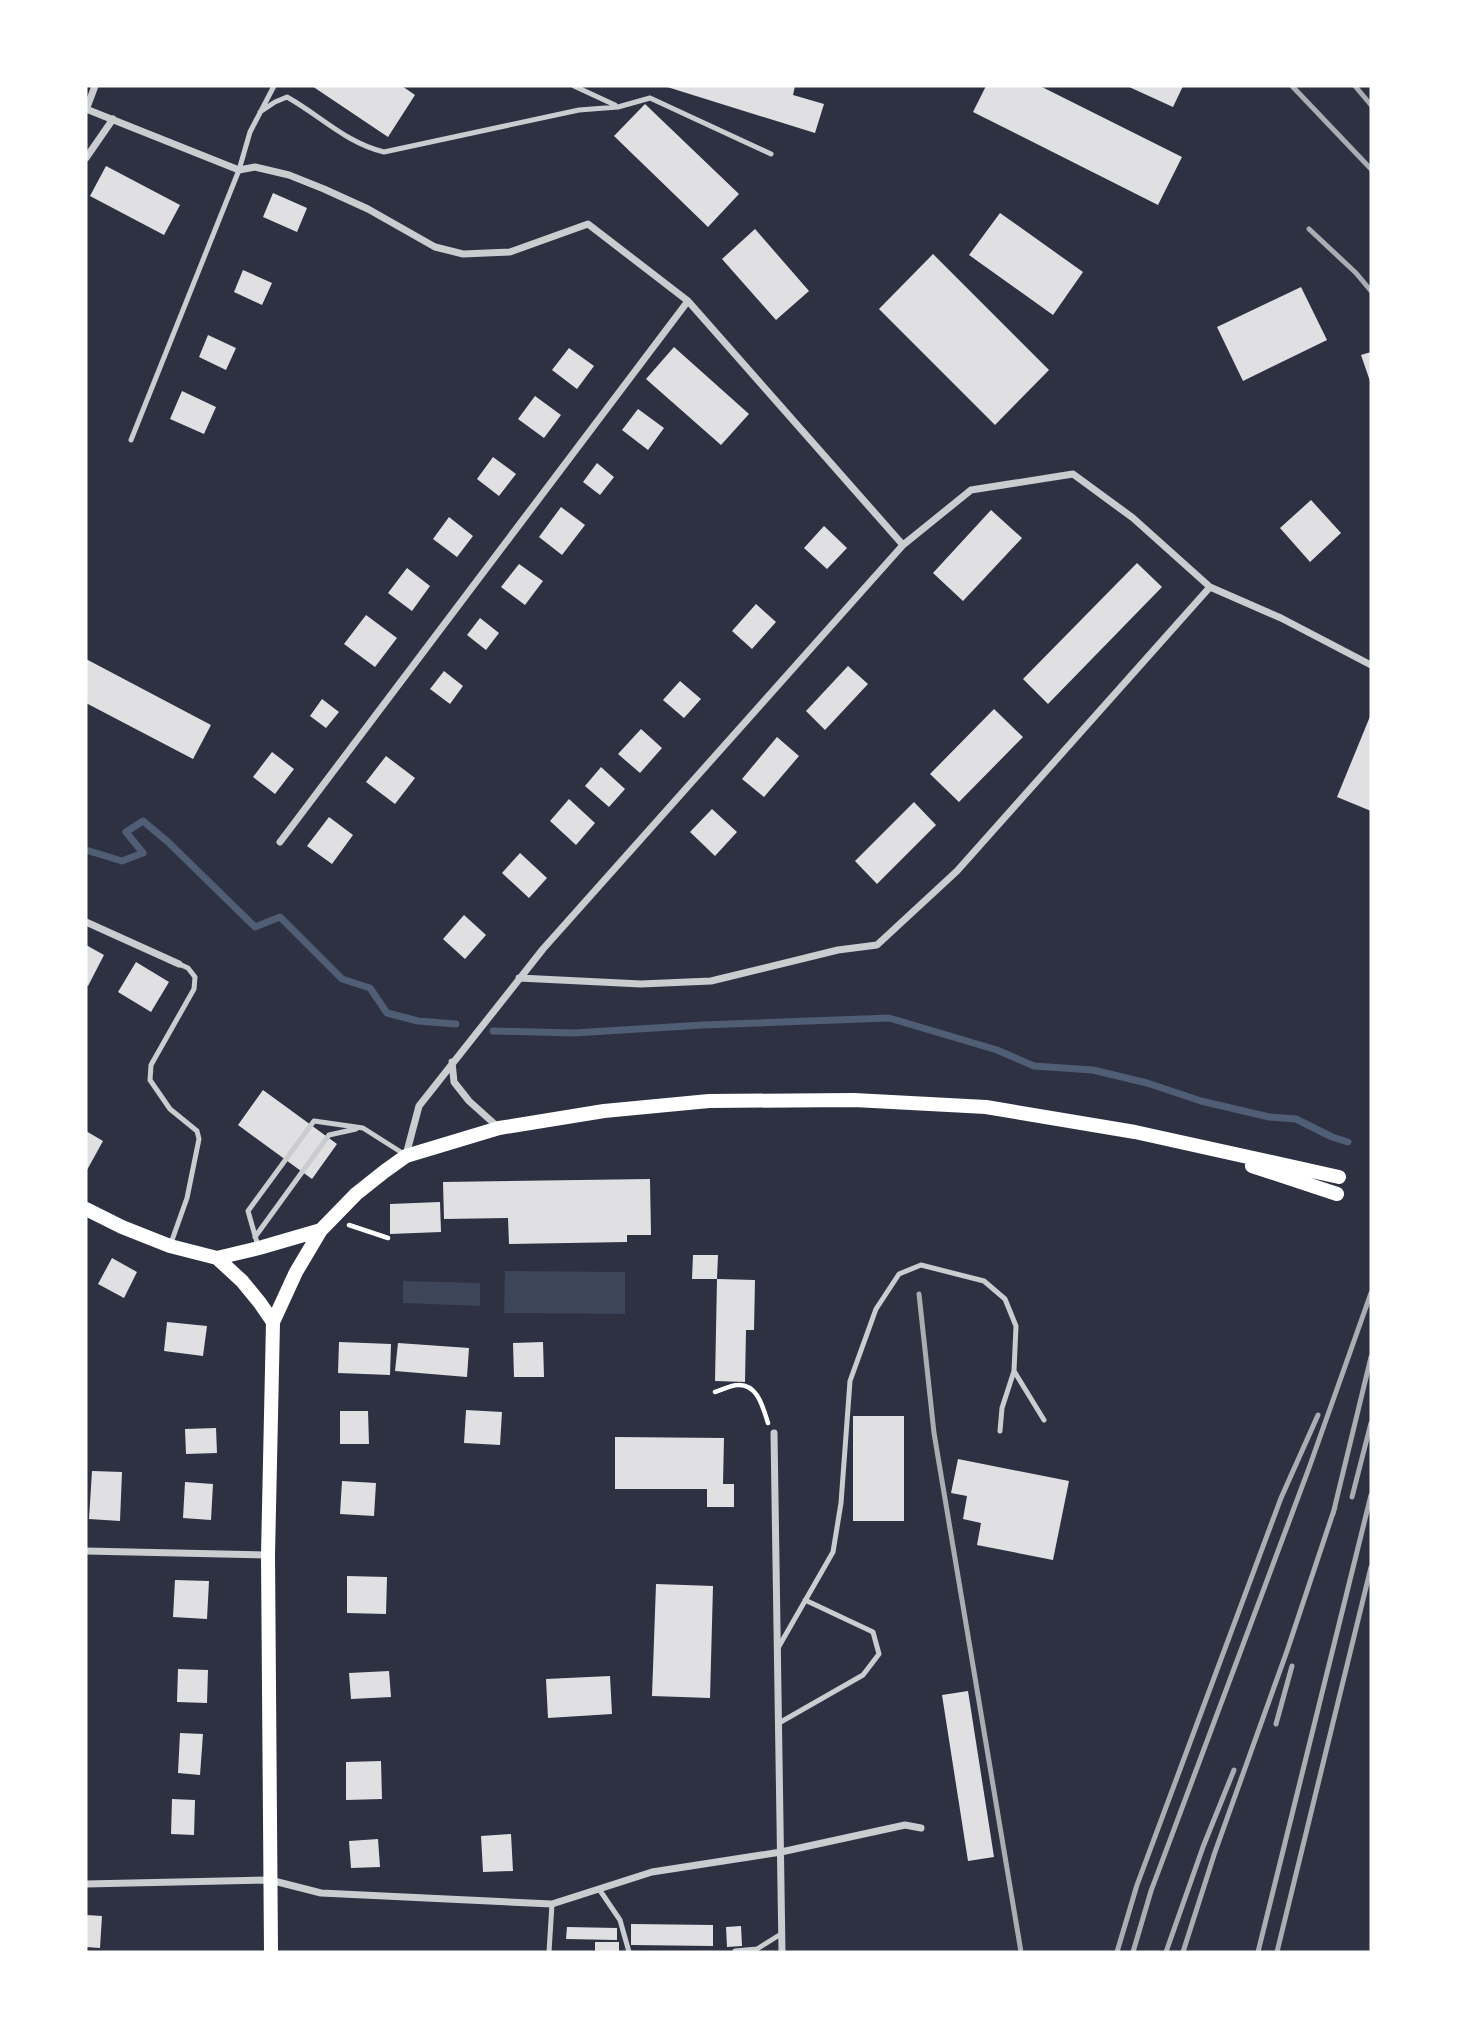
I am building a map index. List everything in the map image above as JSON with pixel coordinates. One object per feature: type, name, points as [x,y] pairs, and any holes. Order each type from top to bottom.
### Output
[{"type":"main road","points":[[271,1952],[268,1555],[273,1322],[296,1272],[326,1224],[356,1195],[406,1156],[499,1128],[604,1111],[709,1101],[854,1100],[986,1107],[1135,1132],[1339,1177]]},
{"type":"main road","points":[[1181,1142],[1337,1194]]},
{"type":"main road","points":[[86,1209],[170,1246],[217,1258],[242,1281],[273,1322]]},
{"type":"main road","points":[[217,1258],[257,1243],[326,1224]]},
{"type":"street","points":[[95,86],[86,110],[239,170],[255,167],[289,175],[368,209],[435,247],[464,254],[510,252],[588,224],[688,300],[902,545]]},
{"type":"street","points":[[86,158],[113,119]]},
{"type":"street","points":[[279,842],[688,300]]},
{"type":"street","points":[[406,1156],[419,1105],[519,978],[902,545],[971,490],[1073,474],[1133,518],[1210,587],[1281,618],[1371,666]]},
{"type":"street","points":[[519,978],[641,984],[711,981],[838,950],[877,944],[957,871],[1210,587]]},
{"type":"street","points":[[86,922],[179,964]]},
{"type":"street","points":[[452,1061],[454,1082],[469,1101],[499,1128]]},
{"type":"street","points":[[774,1433],[782,1952]]},
{"type":"street","points":[[86,1551],[268,1555]]},
{"type":"street","points":[[86,1884],[270,1880],[321,1892],[552,1904],[652,1872],[781,1852],[905,1825],[921,1828]]},
{"type":"lane","points":[[131,440],[239,170],[250,132],[274,86]]},
{"type":"lane","points":[[574,86],[618,107]]},
{"type":"lane","points":[[260,112],[287,97],[352,140],[384,152],[579,110],[618,107],[650,98],[771,154]]},
{"type":"lane","points":[[170,1246],[187,1198],[199,1139],[197,1131],[170,1109],[150,1080],[151,1065],[194,989],[195,977],[188,968],[179,964]]},
{"type":"lane","points":[[257,1243],[248,1211],[314,1121],[363,1128],[406,1156]]},
{"type":"lane","points":[[257,1243],[330,1135],[363,1128]]},
{"type":"lane","points":[[778,1648],[833,1552],[841,1503],[850,1381],[876,1309],[899,1274],[920,1265],[985,1281],[1004,1299],[1016,1326],[1014,1371],[1002,1408],[1000,1431]]},
{"type":"lane","points":[[1014,1371],[1044,1420]]},
{"type":"lane","points":[[779,1723],[863,1675],[879,1654],[873,1632],[805,1600]]},
{"type":"lane","points":[[599,1889],[620,1920],[629,1952]]},
{"type":"lane","points":[[549,1952],[552,1904]]},
{"type":"lane","points":[[734,1951],[757,1949],[781,1934]]},
{"type":"path","points":[[326,1224],[388,1238]]},
{"type":"path","points":[[715,1391],[739,1385],[749,1388],[758,1395],[774,1433]]},
{"type":"shaded area","points":[[505,1271],[625,1272],[625,1314],[504,1313]]},
{"type":"shaded area","points":[[403,1281],[480,1283],[480,1306],[403,1303]]},
{"type":"building","points":[[312,86],[402,86],[415,95],[388,137]]},
{"type":"building","points":[[664,86],[795,86],[793,95],[824,104],[815,133]]},
{"type":"building","points":[[986,86],[1040,86],[1182,157],[1158,205],[973,112]]},
{"type":"building","points":[[1127,86],[1183,86],[1173,107]]},
{"type":"building","points":[[645,104],[739,194],[708,227],[614,136]]},
{"type":"building","points":[[106,166],[180,205],[164,235],[90,196]]},
{"type":"building","points":[[273,193],[307,208],[297,232],[263,217]]},
{"type":"building","points":[[1000,213],[1083,272],[1053,315],[969,255]]},
{"type":"building","points":[[755,229],[809,291],[776,320],[722,259]]},
{"type":"building","points":[[933,254],[1049,370],[995,425],[879,309]]},
{"type":"building","points":[[243,270],[272,283],[262,305],[234,292]]},
{"type":"building","points":[[1301,287],[1327,340],[1243,381],[1217,327]]},
{"type":"building","points":[[208,335],[236,348],[226,370],[199,357]]},
{"type":"building","points":[[674,347],[749,414],[721,445],[646,379]]},
{"type":"building","points":[[569,348],[594,366],[577,389],[552,370]]},
{"type":"building","points":[[1371,352],[1371,384],[1361,355]]},
{"type":"building","points":[[182,391],[216,407],[204,434],[170,419]]},
{"type":"building","points":[[535,396],[561,415],[544,438],[518,419]]},
{"type":"building","points":[[638,409],[664,428],[648,450],[622,430]]},
{"type":"building","points":[[493,457],[516,474],[499,496],[477,479]]},
{"type":"building","points":[[597,463],[614,477],[600,495],[583,482]]},
{"type":"building","points":[[1311,500],[1341,533],[1310,562],[1280,528]]},
{"type":"building","points":[[561,507],[585,525],[562,555],[539,537]]},
{"type":"building","points":[[991,510],[1022,538],[963,601],[933,573]]},
{"type":"building","points":[[449,517],[473,536],[457,557],[433,539]]},
{"type":"building","points":[[824,526],[847,548],[827,569],[804,548]]},
{"type":"building","points":[[1137,563],[1162,587],[1048,704],[1023,679]]},
{"type":"building","points":[[519,564],[543,581],[525,605],[501,587]]},
{"type":"building","points":[[407,568],[430,586],[412,611],[388,593]]},
{"type":"building","points":[[756,604],[776,622],[752,649],[732,631]]},
{"type":"building","points":[[366,615],[397,638],[375,667],[344,644]]},
{"type":"building","points":[[480,618],[499,633],[486,650],[467,635]]},
{"type":"building","points":[[86,659],[211,725],[193,759],[86,703]]},
{"type":"building","points":[[848,666],[868,684],[825,730],[806,711]]},
{"type":"building","points":[[444,671],[463,686],[450,704],[430,689]]},
{"type":"building","points":[[680,681],[701,699],[684,718],[663,700]]},
{"type":"building","points":[[322,699],[339,712],[326,728],[310,716]]},
{"type":"building","points":[[994,709],[1023,737],[959,802],[930,774]]},
{"type":"building","points":[[1371,714],[1371,811],[1337,797]]},
{"type":"building","points":[[641,729],[662,748],[640,773],[618,754]]},
{"type":"building","points":[[777,737],[799,756],[764,797],[742,779]]},
{"type":"building","points":[[272,752],[294,769],[275,794],[253,777]]},
{"type":"building","points":[[386,756],[415,778],[395,804],[366,782]]},
{"type":"building","points":[[601,767],[625,789],[609,807],[585,786]]},
{"type":"building","points":[[569,799],[595,823],[576,845],[550,821]]},
{"type":"building","points":[[914,802],[936,825],[877,884],[855,861]]},
{"type":"building","points":[[712,809],[737,832],[715,856],[690,832]]},
{"type":"building","points":[[329,817],[353,835],[332,864],[307,846]]},
{"type":"building","points":[[520,853],[547,878],[529,898],[502,873]]},
{"type":"building","points":[[464,915],[486,935],[465,959],[443,939]]},
{"type":"building","points":[[86,945],[104,955],[88,986],[86,985]]},
{"type":"building","points":[[136,962],[169,982],[151,1012],[118,992]]},
{"type":"building","points":[[263,1090],[337,1144],[312,1179],[238,1125]]},
{"type":"building","points":[[86,1131],[103,1141],[87,1170],[86,1169]]},
{"type":"building","points":[[650,1179],[651,1235],[627,1235],[627,1242],[509,1244],[508,1218],[444,1219],[443,1182]]},
{"type":"building","points":[[440,1202],[441,1232],[390,1234],[390,1204]]},
{"type":"building","points":[[693,1255],[718,1255],[717,1279],[692,1279]]},
{"type":"building","points":[[112,1258],[137,1272],[124,1298],[98,1284]]},
{"type":"building","points":[[717,1279],[755,1280],[754,1330],[746,1330],[745,1382],[715,1381]]},
{"type":"building","points":[[167,1322],[207,1326],[203,1356],[164,1351]]},
{"type":"building","points":[[339,1342],[391,1344],[390,1375],[338,1373]]},
{"type":"building","points":[[543,1342],[544,1377],[514,1377],[513,1343]]},
{"type":"building","points":[[398,1343],[469,1348],[467,1377],[395,1371]]},
{"type":"building","points":[[466,1410],[502,1412],[500,1445],[464,1443]]},
{"type":"building","points":[[340,1411],[368,1411],[369,1444],[340,1444]]},
{"type":"building","points":[[853,1416],[904,1416],[904,1521],[853,1521]]},
{"type":"building","points":[[216,1428],[217,1453],[186,1454],[185,1429]]},
{"type":"building","points":[[615,1437],[724,1438],[723,1484],[734,1484],[734,1507],[707,1507],[707,1489],[615,1489]]},
{"type":"building","points":[[958,1459],[1069,1481],[1053,1560],[977,1545],[981,1523],[963,1519],[967,1496],[951,1493]]},
{"type":"building","points":[[92,1471],[122,1472],[120,1521],[89,1519]]},
{"type":"building","points":[[342,1481],[376,1483],[374,1516],[340,1514]]},
{"type":"building","points":[[185,1482],[213,1484],[211,1520],[183,1518]]},
{"type":"building","points":[[347,1576],[387,1577],[386,1614],[347,1613]]},
{"type":"building","points":[[175,1580],[209,1581],[207,1619],[173,1617]]},
{"type":"building","points":[[656,1584],[713,1586],[710,1698],[652,1696]]},
{"type":"building","points":[[178,1669],[208,1670],[207,1703],[177,1702]]},
{"type":"building","points":[[389,1671],[391,1697],[351,1699],[349,1673]]},
{"type":"building","points":[[610,1676],[612,1714],[548,1718],[546,1679]]},
{"type":"building","points":[[968,1691],[994,1857],[968,1861],[942,1695]]},
{"type":"building","points":[[180,1733],[203,1734],[200,1775],[178,1773]]},
{"type":"building","points":[[381,1761],[382,1799],[346,1800],[346,1762]]},
{"type":"building","points":[[172,1799],[195,1800],[194,1835],[171,1834]]},
{"type":"building","points":[[511,1834],[513,1871],[483,1872],[481,1836]]},
{"type":"building","points":[[378,1839],[380,1867],[351,1868],[349,1841]]},
{"type":"building","points":[[86,1915],[102,1916],[100,1948],[86,1947]]},
{"type":"building","points":[[631,1924],[713,1925],[713,1946],[631,1945]]},
{"type":"building","points":[[741,1926],[742,1946],[727,1947],[726,1927]]},
{"type":"building","points":[[567,1927],[617,1928],[617,1940],[566,1939]]},
{"type":"building","points":[[595,1942],[619,1942],[619,1952],[595,1952]]},
{"type":"waterway","points":[[86,850],[122,861],[143,853],[126,832],[143,821],[255,927],[280,917],[342,979],[370,988],[387,1013],[418,1021],[456,1024]]},
{"type":"waterway","points":[[493,1031],[574,1033],[889,1018],[997,1050],[1034,1066],[1093,1070],[1147,1083],[1201,1101],[1269,1117],[1296,1119],[1348,1142]]},
{"type":"railway","points":[[1292,86],[1371,169]]},
{"type":"railway","points":[[1355,86],[1371,105]]},
{"type":"railway","points":[[1309,229],[1356,273],[1371,291]]},
{"type":"railway","points":[[1133,1952],[1151,1891],[1309,1468],[1371,1293]]},
{"type":"railway","points":[[919,1294],[934,1433],[1021,1952]]},
{"type":"railway","points":[[1333,1514],[1371,1357]]},
{"type":"railway","points":[[1117,1952],[1137,1885],[1281,1498],[1318,1415]]},
{"type":"railway","points":[[1352,1497],[1371,1423]]},
{"type":"railway","points":[[1258,1952],[1371,1495]]},
{"type":"railway","points":[[1183,1952],[1335,1507]]},
{"type":"railway","points":[[1277,1952],[1371,1567]]},
{"type":"railway","points":[[1276,1724],[1292,1666]]},
{"type":"railway","points":[[1166,1952],[1234,1770]]}]
